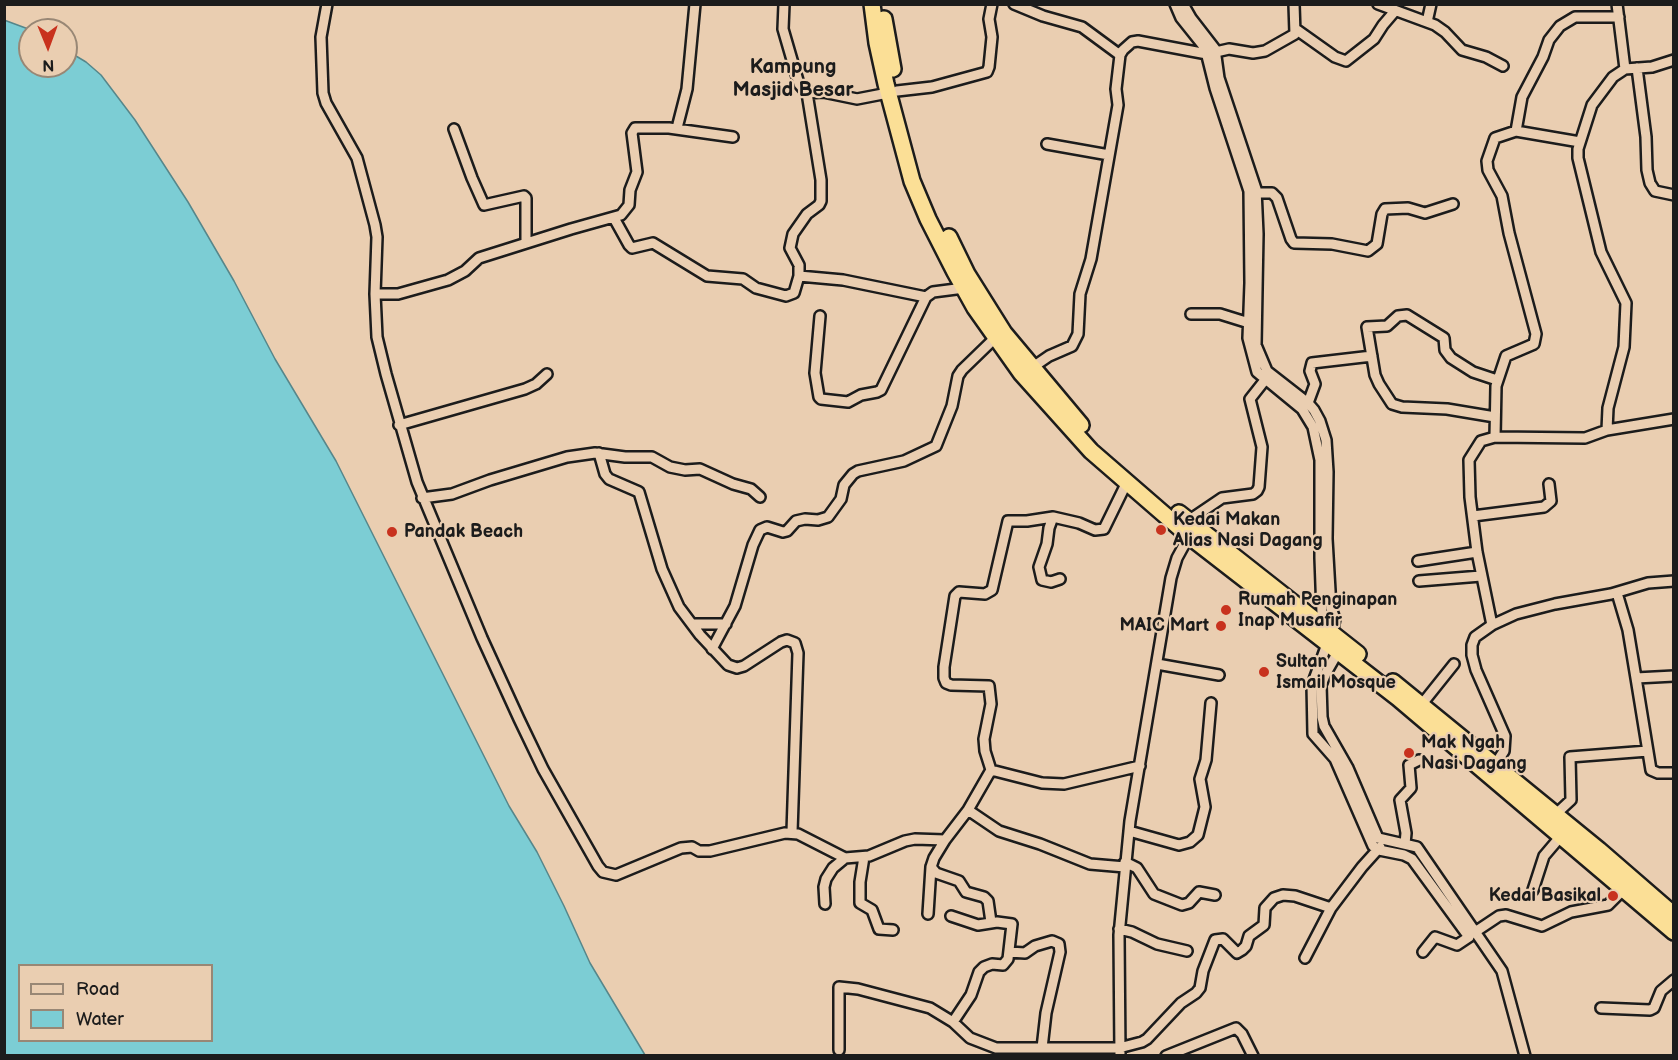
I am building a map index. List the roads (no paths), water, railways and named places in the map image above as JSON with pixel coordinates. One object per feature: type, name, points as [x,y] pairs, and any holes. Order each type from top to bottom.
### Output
[{"type":"highway","points":[[872,4],[877,43],[922,178],[935,211],[985,303],[1004,333],[1094,440],[1188,528]]},
{"type":"highway","points":[[881,4],[892,92],[912,181],[928,219],[964,288],[995,338],[1021,373],[1084,442],[1127,482],[1329,639],[1398,698],[1674,915]]},
{"type":"highway","points":[[1329,639],[1422,704],[1495,765],[1547,813],[1562,836],[1674,932]]},
{"type":"street","points":[[327,4],[321,37],[322,85],[326,103],[357,158],[375,225],[377,337],[399,425],[422,498],[482,638],[538,759],[597,866],[603,872],[616,875],[681,848],[692,847],[699,851],[710,851],[785,832],[792,832],[845,858],[864,857],[915,839],[945,840]]},
{"type":"street","points":[[677,128],[687,89],[695,4]]},
{"type":"street","points":[[614,218],[628,246],[635,248],[653,243],[707,276],[743,279],[756,288],[786,296],[790,296],[796,290],[799,276],[798,265],[790,248],[793,234],[807,214],[819,205],[821,180],[807,93],[799,84],[783,29],[784,4]]},
{"type":"street","points":[[807,93],[823,92],[856,99],[932,87],[987,72],[992,37],[989,19],[992,4]]},
{"type":"street","points":[[1014,4],[1043,16],[1082,27],[1120,55]]},
{"type":"street","points":[[1174,4],[1211,53],[1215,88],[1249,191],[1249,346],[1257,372],[1302,409],[1313,426],[1320,460],[1322,613],[1329,639],[1326,673],[1322,685],[1322,722],[1348,768],[1377,836],[1383,840],[1417,847],[1504,976],[1525,1056]]},
{"type":"street","points":[[1183,4],[1211,53],[1257,193],[1256,345],[1267,371],[1308,403],[1320,421],[1326,440],[1327,539],[1331,608],[1335,619],[1312,685],[1313,734],[1335,759],[1373,846],[1379,850],[1412,859],[1469,937],[1457,945],[1435,937],[1423,952]]},
{"type":"street","points":[[1033,367],[1049,356],[1072,346],[1076,341],[1080,324],[1082,287],[1091,259],[1118,105],[1116,89],[1120,55],[1127,44],[1138,41],[1211,53],[1229,49],[1253,53],[1265,51],[1292,37],[1297,30],[1294,4]]},
{"type":"street","points":[[1378,4],[1427,22],[1445,32],[1462,50],[1486,57],[1503,66]]},
{"type":"street","points":[[1427,22],[1431,4]]},
{"type":"street","points":[[1516,131],[1522,97],[1544,57],[1552,35],[1560,26],[1575,17],[1597,17],[1618,9],[1624,69]]},
{"type":"street","points":[[1297,30],[1335,57],[1346,61],[1374,39],[1395,11]]},
{"type":"street","points":[[1607,430],[1608,408],[1624,347],[1626,303],[1601,252],[1578,158],[1580,142],[1592,105],[1613,77],[1624,69],[1652,67],[1674,60]]},
{"type":"street","points":[[1637,68],[1650,183],[1655,191],[1674,195]]},
{"type":"street","points":[[375,294],[398,294],[448,280],[465,271],[476,260],[526,242],[621,215],[629,205],[630,190],[636,172],[633,130],[639,127],[677,128],[733,136]]},
{"type":"street","points":[[454,129],[484,205],[524,196],[526,198],[526,242]]},
{"type":"street","points":[[1495,437],[1497,380],[1506,356],[1534,344],[1536,334],[1509,233],[1502,196],[1487,166],[1487,160],[1495,138],[1516,131],[1580,142]]},
{"type":"street","points":[[1047,144],[1109,155]]},
{"type":"street","points":[[1094,154],[1107,169]]},
{"type":"street","points":[[1257,193],[1272,193],[1277,198],[1294,243],[1332,244],[1368,251],[1377,243],[1385,209],[1407,208],[1425,213],[1453,204]]},
{"type":"street","points":[[799,276],[843,280],[926,297]]},
{"type":"street","points":[[820,316],[815,373],[819,397],[848,402],[861,394],[881,390],[926,297],[933,292],[964,288]]},
{"type":"street","points":[[1191,314],[1220,314],[1249,323]]},
{"type":"street","points":[[1495,417],[1447,409],[1396,406],[1388,399],[1379,384],[1367,327],[1387,326],[1398,316],[1407,315],[1444,338],[1445,350],[1451,358],[1473,372],[1497,380]]},
{"type":"street","points":[[712,649],[738,599],[753,545],[760,530],[767,527],[783,532],[796,521],[819,520],[828,517],[841,499],[844,485],[852,474],[900,462],[936,446],[952,405],[958,376],[995,338]]},
{"type":"street","points":[[1308,403],[1315,384],[1310,371],[1312,363],[1372,356]]},
{"type":"street","points":[[399,425],[525,389],[536,384],[547,374]]},
{"type":"street","points":[[1120,1052],[1119,929],[1124,869],[1174,566],[1188,528],[1222,498],[1253,494],[1259,487],[1262,447],[1250,399],[1264,380]]},
{"type":"street","points":[[1492,625],[1477,552],[1469,482],[1469,460],[1481,441],[1495,437],[1585,438],[1607,430],[1674,419]]},
{"type":"street","points":[[422,498],[452,494],[574,455],[599,453],[625,457],[652,457],[670,467],[685,470],[700,469],[733,484],[751,489],[760,497]]},
{"type":"street","points":[[599,453],[605,474],[609,479],[639,492],[662,569],[679,607],[712,649],[728,665],[737,668],[744,666],[781,642],[787,640],[795,642],[798,652],[792,832]]},
{"type":"street","points":[[928,914],[931,867],[934,858],[968,810],[991,770],[984,739],[991,704],[989,686],[951,685],[946,683],[944,678],[955,596],[959,592],[985,594],[992,590],[1008,522],[1053,517],[1079,523],[1095,530],[1104,529],[1127,482]]},
{"type":"street","points":[[1473,516],[1544,507],[1551,501],[1549,484]]},
{"type":"street","points":[[1053,517],[1039,567],[1042,580],[1051,582],[1060,579]]},
{"type":"street","points":[[1418,561],[1477,552]]},
{"type":"street","points":[[1419,581],[1481,576]]},
{"type":"street","points":[[1495,765],[1504,751],[1505,736],[1476,670],[1472,654],[1475,637],[1492,625],[1516,614],[1648,583],[1674,581]]},
{"type":"street","points":[[1617,592],[1628,630],[1651,770],[1658,773],[1674,773]]},
{"type":"street","points":[[692,624],[726,624]]},
{"type":"street","points":[[1157,664],[1219,675]]},
{"type":"street","points":[[1422,704],[1454,664]]},
{"type":"street","points":[[1636,678],[1674,676]]},
{"type":"street","points":[[1129,831],[1179,845],[1190,842],[1198,835],[1205,807],[1200,779],[1206,760],[1211,703]]},
{"type":"street","points":[[1547,813],[1571,800],[1570,757],[1648,751]]},
{"type":"street","points":[[1405,844],[1406,833],[1400,800],[1411,788],[1409,765],[1419,760]]},
{"type":"street","points":[[991,770],[1042,783],[1064,784],[1140,766]]},
{"type":"street","points":[[968,810],[999,831],[1090,864],[1124,869],[1137,868],[1155,894],[1182,905],[1189,903],[1199,891],[1215,895]]},
{"type":"street","points":[[1533,890],[1544,856],[1562,836]]},
{"type":"street","points":[[1305,958],[1331,908],[1362,867],[1379,850],[1383,840]]},
{"type":"street","points":[[864,857],[860,882],[860,903],[872,910],[879,929],[893,930]]},
{"type":"street","points":[[825,904],[826,879],[833,868],[845,858]]},
{"type":"street","points":[[931,867],[936,873],[959,881],[966,892],[984,897],[988,901],[991,922]]},
{"type":"street","points":[[1475,932],[1499,916],[1506,915],[1542,926],[1572,912],[1608,905],[1624,889]]},
{"type":"street","points":[[839,1050],[839,987],[858,989],[930,1008],[953,1022],[970,1038],[1005,1052],[1042,1048],[1120,1052],[1147,1039],[1181,1003],[1196,993],[1200,988],[1203,971],[1215,940],[1223,939],[1240,952],[1246,946],[1249,936],[1264,925],[1265,908],[1274,898],[1283,895],[1295,896],[1331,908]]},
{"type":"street","points":[[951,916],[978,925],[991,922],[1012,924],[1008,959],[1005,963],[984,967],[979,972],[971,995],[953,1022]]},
{"type":"street","points":[[1119,929],[1132,932],[1157,944],[1187,951]]},
{"type":"street","points":[[1009,952],[1025,953],[1035,946],[1052,940],[1059,944],[1060,952],[1046,1013],[1042,1048]]},
{"type":"street","points":[[1601,1008],[1650,1010],[1654,1008],[1661,992],[1674,980]]},
{"type":"street","points":[[1166,1056],[1236,1028],[1242,1034],[1253,1056]]},
{"type":"water","points":[[4,20],[18,25],[18,78],[78,78],[78,57],[86,62],[101,75],[135,120],[188,202],[234,281],[275,359],[336,461],[509,806],[537,852],[590,963],[645,1055],[5,1055]]},
{"type":"place","name":"Kedai Makan Alias Nasi Dagang","points":[[1161,530]]},
{"type":"place","name":"Pandak Beach","points":[[392,532]]},
{"type":"place","name":"Rumah Penginapan Inap Musafir","points":[[1226,610]]},
{"type":"place","name":"MAIC Mart","points":[[1221,626]]},
{"type":"place","name":"Sultan Ismail Mosque","points":[[1264,672]]},
{"type":"place","name":"Mak Ngah Nasi Dagang","points":[[1409,753]]},
{"type":"place","name":"Kedai Basikal","points":[[1613,896]]},
{"type":"district","name":"Kampung Masjid Besar","points":[[793,80]]}]
